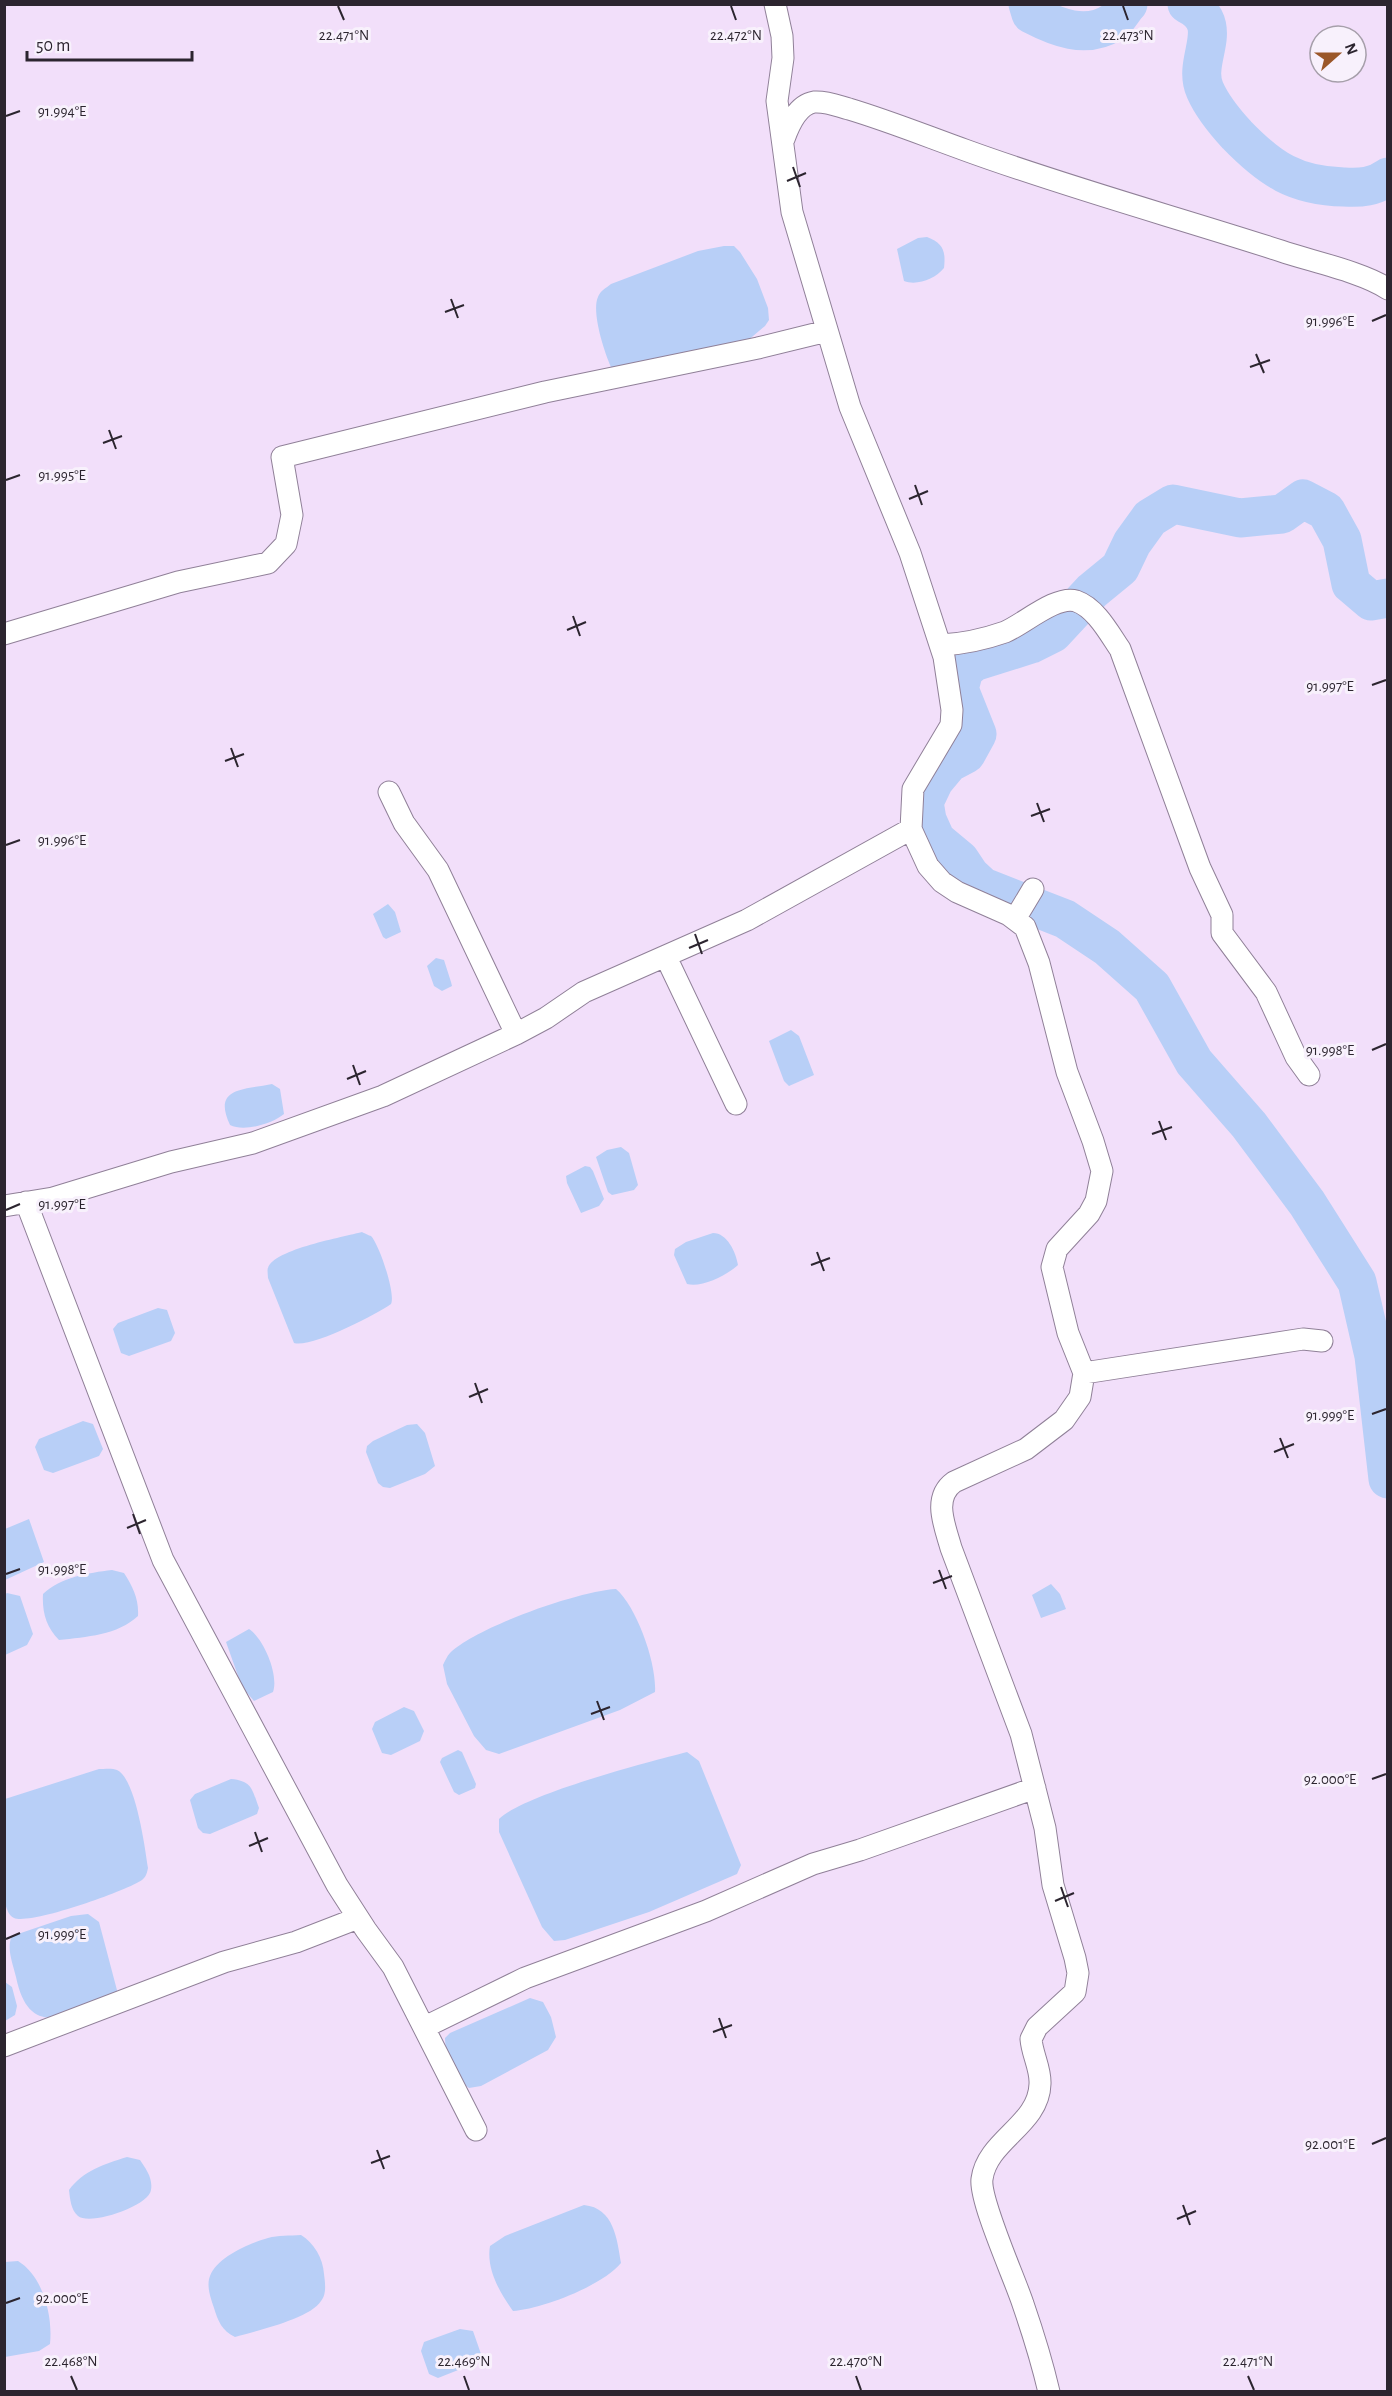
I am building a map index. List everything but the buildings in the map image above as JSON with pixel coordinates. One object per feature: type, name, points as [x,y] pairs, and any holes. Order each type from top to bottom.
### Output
[{"type":"street","points":[[775,4],[782,36],[783,58],[777,101],[784,139],[792,212],[850,407],[910,553],[941,645],[952,710],[951,725],[913,789],[910,829],[928,866],[942,882],[1017,916],[1025,927],[1030,937],[1067,1072],[1094,1141],[1102,1172],[1096,1201],[1089,1214],[1057,1249],[1052,1267],[1065,1323],[1084,1373],[1080,1397],[1064,1419],[1012,1457],[954,1482],[948,1486],[942,1500],[943,1519],[951,1548],[1021,1734],[1050,1850],[1053,1885],[1076,1958],[1077,1984],[1068,2001],[1034,2032],[1031,2046],[1041,2084],[1034,2106],[994,2152],[983,2171],[981,2182],[988,2209],[1023,2304],[1049,2391]]},
{"type":"street","points":[[784,139],[789,123],[800,110],[812,102],[827,102],[893,121],[964,149],[1116,202],[1354,275],[1388,289]]},
{"type":"street","points":[[4,634],[178,582],[268,563],[286,544],[292,515],[282,457],[545,392],[735,353],[827,331]]},
{"type":"street","points":[[941,645],[979,639],[1005,631],[1062,601],[1082,605],[1104,625],[1120,649],[1200,868],[1222,915],[1222,933],[1266,992],[1296,1057],[1308,1075]]},
{"type":"street","points":[[389,792],[404,823],[438,870],[516,1034]]},
{"type":"street","points":[[4,1206],[94,1187],[171,1162],[264,1140],[382,1096],[516,1034],[546,1018],[584,992],[766,910],[910,829]]},
{"type":"street","points":[[1017,916],[1033,889]]},
{"type":"street","points":[[666,957],[736,1104]]},
{"type":"street","points":[[26,1202],[163,1560],[358,1918],[393,1967],[476,2130]]},
{"type":"street","points":[[1084,1373],[1303,1339],[1322,1341]]},
{"type":"street","points":[[425,2027],[525,1978],[706,1911],[813,1864],[860,1850],[1035,1788]]},
{"type":"street","points":[[4,2046],[224,1962],[296,1942],[358,1918]]},
{"type":"water","points":[[927,237],[937,242],[942,248],[944,268],[926,280],[914,283],[904,281],[897,249],[918,238]]},
{"type":"water","points":[[734,246],[740,252],[757,279],[768,308],[769,320],[765,326],[746,342],[612,369],[596,313],[596,304],[602,291],[611,284],[698,251]]},
{"type":"water","points":[[388,904],[395,912],[401,932],[386,939],[373,914]]},
{"type":"water","points":[[436,958],[444,960],[452,986],[442,991],[434,986],[427,966]]},
{"type":"water","points":[[791,1030],[799,1036],[814,1075],[789,1086],[784,1081],[769,1041]]},
{"type":"water","points":[[272,1084],[280,1089],[284,1114],[258,1126],[243,1128],[230,1125],[225,1113],[225,1103],[228,1097],[234,1092]]},
{"type":"water","points":[[621,1147],[629,1153],[638,1185],[634,1190],[612,1195],[608,1192],[596,1157],[607,1150]]},
{"type":"water","points":[[585,1166],[590,1167],[593,1171],[604,1199],[599,1206],[581,1213],[566,1176]]},
{"type":"water","points":[[362,1232],[371,1236],[382,1258],[391,1290],[391,1304],[328,1336],[314,1341],[294,1343],[268,1278],[268,1268],[273,1261],[296,1250]]},
{"type":"water","points":[[713,1233],[727,1240],[738,1265],[714,1280],[700,1284],[687,1284],[674,1255],[675,1249],[686,1242]]},
{"type":"water","points":[[158,1308],[167,1310],[175,1333],[171,1341],[129,1356],[121,1353],[113,1329],[118,1323]]},
{"type":"water","points":[[83,1421],[93,1424],[103,1449],[99,1456],[53,1473],[44,1470],[35,1447],[39,1439]]},
{"type":"water","points":[[417,1424],[425,1433],[435,1466],[425,1474],[390,1488],[383,1487],[378,1483],[366,1452],[367,1446],[407,1425]]},
{"type":"water","points":[[29,1519],[44,1562],[5,1580],[5,1529]]},
{"type":"water","points":[[112,1570],[124,1573],[130,1583],[135,1593],[138,1616],[111,1631],[59,1640],[46,1619],[43,1594],[66,1580],[84,1574]]},
{"type":"water","points":[[1051,1584],[1060,1594],[1066,1609],[1041,1618],[1032,1595]]},
{"type":"water","points":[[616,1589],[631,1609],[644,1637],[653,1667],[655,1692],[620,1710],[499,1754],[486,1750],[474,1736],[447,1684],[443,1665],[449,1654],[482,1632],[529,1612],[578,1596]]},
{"type":"water","points":[[7,1593],[20,1596],[33,1634],[27,1645],[5,1655],[4,1595]]},
{"type":"water","points":[[249,1629],[265,1649],[274,1676],[273,1692],[254,1701],[242,1687],[226,1642]]},
{"type":"water","points":[[404,1707],[414,1711],[424,1731],[420,1741],[391,1755],[382,1753],[372,1729],[375,1722]]},
{"type":"water","points":[[458,1750],[462,1752],[476,1784],[475,1788],[459,1795],[454,1792],[440,1762],[442,1758]]},
{"type":"water","points":[[687,1752],[699,1761],[741,1865],[737,1874],[649,1912],[565,1940],[554,1941],[542,1927],[499,1832],[499,1819],[513,1809],[560,1789]]},
{"type":"water","points":[[99,1769],[117,1770],[124,1776],[129,1786],[145,1846],[148,1868],[145,1876],[133,1885],[78,1906],[39,1917],[14,1918],[9,1914],[5,1903],[5,1799]]},
{"type":"water","points":[[231,1779],[244,1782],[251,1788],[259,1808],[257,1814],[210,1834],[203,1833],[198,1828],[190,1800],[195,1794]]},
{"type":"water","points":[[88,1914],[99,1922],[118,1994],[70,2014],[43,2017],[32,2011],[23,1998],[11,1956],[12,1936],[71,1916]]},
{"type":"water","points":[[5,1982],[12,1987],[17,2006],[15,2015],[5,2021]]},
{"type":"water","points":[[530,1998],[543,2002],[551,2017],[556,2037],[548,2050],[481,2086],[469,2088],[452,2066],[445,2038],[450,2033]]},
{"type":"water","points":[[127,2157],[140,2160],[147,2170],[151,2186],[148,2196],[118,2213],[94,2218],[78,2216],[72,2208],[69,2190],[87,2173]]},
{"type":"water","points":[[584,2205],[594,2207],[608,2218],[615,2235],[621,2263],[600,2280],[571,2295],[539,2306],[513,2311],[499,2289],[492,2272],[490,2246],[505,2236]]},
{"type":"water","points":[[301,2235],[314,2247],[322,2262],[325,2288],[321,2301],[306,2313],[281,2324],[235,2337],[231,2335],[219,2321],[210,2297],[209,2280],[214,2269],[227,2257],[252,2243],[272,2237]]},
{"type":"water","points":[[18,2261],[27,2268],[40,2286],[48,2309],[50,2344],[39,2351],[5,2357],[5,2262]]},
{"type":"water","points":[[460,2329],[473,2331],[481,2354],[476,2363],[438,2378],[429,2374],[421,2351],[424,2342]]},
{"type":"waterway","points":[[1028,4],[1031,14],[1061,27],[1082,31],[1103,27],[1113,22],[1128,4]]},
{"type":"waterway","points":[[1187,4],[1199,12],[1206,22],[1207,32],[1202,66],[1205,90],[1228,125],[1261,157],[1272,166],[1297,179],[1327,186],[1362,187],[1378,183],[1388,177]]},
{"type":"waterway","points":[[1388,598],[1371,601],[1351,584],[1342,540],[1326,511],[1303,499],[1282,514],[1240,518],[1173,504],[1150,518],[1132,543],[1120,568],[1092,591],[1053,633],[1031,644],[974,662],[964,670],[959,689],[977,734],[966,754],[949,763],[934,781],[924,802],[927,820],[936,840],[960,860],[970,875],[983,887],[1065,919],[1107,947],[1152,987],[1194,1062],[1249,1125],[1307,1203],[1357,1282],[1374,1356],[1388,1479]]}]
